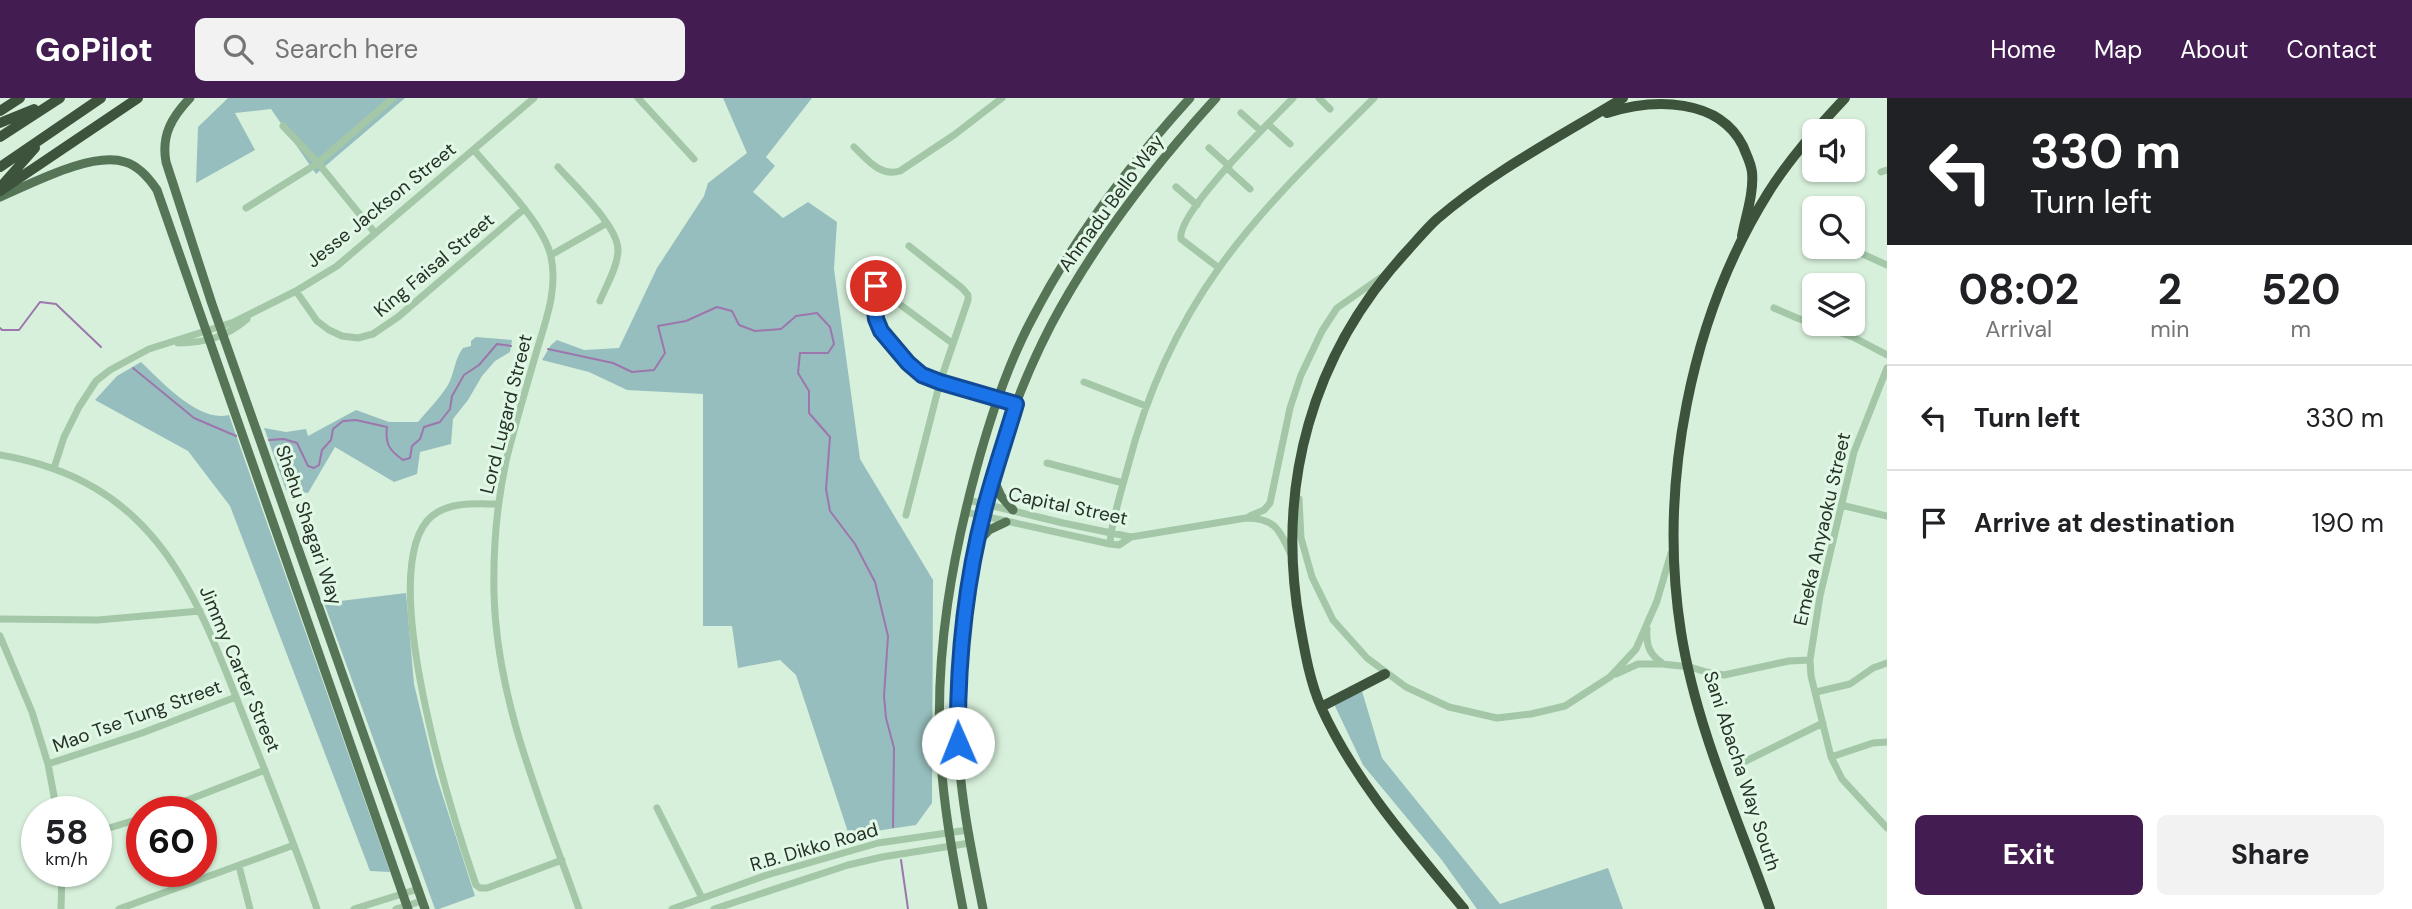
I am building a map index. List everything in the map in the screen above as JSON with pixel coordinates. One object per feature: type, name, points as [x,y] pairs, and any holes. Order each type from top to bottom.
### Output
[{"type":"highway","points":[[0,111],[20,98]]},
{"type":"highway","points":[[0,167],[100,98]]},
{"type":"highway","points":[[0,189],[138,98]]},
{"type":"highway","points":[[1464,909],[1387,815],[1348,758],[1313,686],[1293,587],[1291,555],[1298,467],[1313,407],[1328,365],[1350,324],[1386,273],[1437,219],[1501,172],[1623,98]]},
{"type":"highway","points":[[1564,134],[1612,111],[1641,102],[1671,98],[1698,103],[1722,117],[1738,135],[1752,171],[1751,192],[1739,249]]},
{"type":"highway","name":"Sani Abacha Way South","points":[[1770,909],[1696,698],[1681,632],[1675,532],[1678,461],[1685,412],[1705,333],[1739,249],[1768,194],[1796,152],[1845,98]]},
{"type":"highway","points":[[0,122],[58,99]]},
{"type":"highway","points":[[0,137],[58,99]]},
{"type":"highway","points":[[0,189],[46,136]]},
{"type":"highway","points":[[1321,707],[1385,674]]},
{"type":"main road","name":"Shehu Shagari Way","points":[[190,98],[172,120],[164,150],[212,304],[423,905]]},
{"type":"main road","name":"Ahmadu Bello Way","points":[[963,909],[948,833],[940,741],[941,663],[951,576],[968,500],[997,398],[1032,318],[1078,242],[1158,133],[1189,98]]},
{"type":"main road","name":"Ahmadu Bello Way","points":[[982,909],[962,786],[958,711],[964,613],[976,543],[993,478],[1016,404],[1051,326],[1100,243],[1174,144],[1216,98]]},
{"type":"main road","name":"Shehu Shagari Way","points":[[0,197],[89,163],[105,160],[121,160],[133,165],[144,173],[157,190],[407,907]]},
{"type":"main road","points":[[993,478],[1001,496],[1013,510]]},
{"type":"main road","points":[[976,543],[989,530],[1006,522]]},
{"type":"street","points":[[246,208],[318,163],[393,98]]},
{"type":"street","name":"Jesse Jackson Street","points":[[54,468],[64,437],[96,381],[128,359],[149,349],[172,343],[198,343],[234,330],[258,309],[296,291],[337,266],[534,98]]},
{"type":"street","points":[[638,98],[694,159]]},
{"type":"street","points":[[854,147],[881,171],[890,174],[900,171],[954,135],[1002,98]]},
{"type":"street","points":[[1219,268],[1180,237],[1190,213],[1228,167],[1293,98]]},
{"type":"street","points":[[1319,98],[1330,109]]},
{"type":"street","points":[[1110,544],[1146,406],[1177,335],[1219,268],[1281,193],[1374,98]]},
{"type":"street","points":[[1241,113],[1261,131]]},
{"type":"street","points":[[1268,124],[1290,144]]},
{"type":"street","points":[[283,126],[318,163],[375,233]]},
{"type":"street","points":[[1209,148],[1250,189]]},
{"type":"street","name":"Lord Lugard Street","points":[[474,150],[540,230],[551,255],[554,274],[549,310],[507,457],[498,504],[494,595],[506,691],[520,745],[579,909]]},
{"type":"street","points":[[558,167],[607,223],[617,242],[618,250],[600,301]]},
{"type":"street","points":[[1176,187],[1197,205]]},
{"type":"street","name":"King Faisal Street","points":[[296,291],[317,321],[328,330],[342,336],[358,338],[373,334],[398,317],[524,209]]},
{"type":"street","points":[[551,255],[607,223]]},
{"type":"street","points":[[906,515],[940,382],[967,308],[968,295],[908,246]]},
{"type":"street","points":[[1865,255],[1887,265]]},
{"type":"street","name":"Capital Street","points":[[968,500],[1130,537],[1246,517],[1264,510],[1270,503],[1290,408],[1301,375],[1322,331],[1337,308],[1386,273]]},
{"type":"street","points":[[952,343],[876,286],[873,291],[876,319],[881,331],[922,375],[1016,404]]},
{"type":"street","points":[[1774,308],[1853,337],[1887,355]]},
{"type":"street","name":"Emeka Anyaoku Street","points":[[1887,368],[1854,452],[1813,632],[1810,660],[1832,757],[1842,779],[1887,828]]},
{"type":"street","points":[[1084,382],[1146,406]]},
{"type":"street","name":"Jimmy Carter Street","points":[[0,455],[54,468],[99,491],[124,508],[147,530],[180,571],[236,697],[317,909]]},
{"type":"street","points":[[1047,463],[1124,483]]},
{"type":"street","points":[[1298,467],[1301,538],[1312,577],[1333,620],[1385,674],[1449,707],[1497,718],[1531,714],[1565,706],[1623,669],[1638,664],[1689,667],[1724,675],[1789,661],[1810,660]]},
{"type":"street","points":[[498,504],[455,505],[441,509],[424,524],[419,534],[413,550],[411,575],[414,639],[419,672],[432,737],[476,885],[487,888],[562,860]]},
{"type":"street","points":[[1841,505],[1887,516]]},
{"type":"street","points":[[965,512],[1110,544],[1119,545],[1130,537]]},
{"type":"street","name":"Capital Street","points":[[1246,517],[1262,518],[1276,526],[1291,555]]},
{"type":"street","points":[[1115,521],[1119,545]]},
{"type":"street","points":[[1610,677],[1636,649],[1667,571],[1675,532]]},
{"type":"street","points":[[0,619],[98,620],[200,611]]},
{"type":"street","points":[[1648,620],[1647,645],[1651,656],[1662,664]]},
{"type":"street","points":[[0,636],[32,712],[48,764],[54,796]]},
{"type":"street","points":[[1816,692],[1850,684],[1873,668],[1887,663]]},
{"type":"street","name":"Mao Tse Tung Street","points":[[48,764],[142,733],[236,697]]},
{"type":"street","points":[[1746,761],[1823,723]]},
{"type":"street","points":[[1832,757],[1873,743],[1887,742]]},
{"type":"street","points":[[199,796],[265,770]]},
{"type":"street","points":[[657,808],[702,898]]},
{"type":"street","name":"R.B. Dikko Road","points":[[672,909],[821,858],[878,843],[968,830]]},
{"type":"street","name":"R.B. Dikko Road","points":[[714,909],[803,878],[882,857],[970,843]]},
{"type":"street","points":[[119,909],[294,845]]},
{"type":"street","points":[[239,866],[250,909]]},
{"type":"street","points":[[61,909],[62,887]]},
{"type":"street","points":[[354,909],[418,889]]},
{"type":"street","points":[[148,900],[151,909]]},
{"type":"street","points":[[396,909],[423,905]]},
{"type":"shaded area","points":[[228,98],[405,98],[316,174],[271,109],[235,113],[255,150],[196,183],[198,127]]},
{"type":"shaded area","points":[[723,98],[812,98],[766,157],[775,166],[753,192],[783,218],[808,202],[837,222],[834,269],[860,459],[933,580],[932,803],[916,825],[849,835],[796,675],[780,660],[738,668],[732,626],[703,626],[703,394],[627,390],[589,372],[542,360],[557,340],[584,350],[619,348],[657,268],[704,196],[708,183],[747,153]]},
{"type":"shaded area","points":[[476,337],[512,340],[510,352],[495,361],[482,376],[453,419],[451,444],[420,452],[417,474],[394,482],[335,447],[308,493],[286,490],[264,428],[286,432],[306,429],[308,436],[356,410],[389,422],[418,422],[448,385],[463,348],[471,346],[471,341]]},
{"type":"shaded area","points":[[141,362],[193,407],[217,416],[229,415],[390,872],[370,871],[230,506],[188,451],[95,400],[117,376]]},
{"type":"shaded area","points":[[406,593],[414,684],[436,775],[475,896],[439,909],[435,909],[324,603]]},
{"type":"shaded area","points":[[1362,691],[1382,758],[1500,904],[1608,868],[1623,909],[1477,909],[1441,859],[1363,765],[1334,704]]},
{"type":"waterway","points":[[0,328],[19,330],[40,302],[56,304],[101,347]]},
{"type":"waterway","points":[[548,349],[613,363],[632,372],[654,370],[665,353],[658,326],[686,321],[717,307],[732,311],[739,325],[755,331],[781,329],[796,316],[817,313],[830,327],[834,344],[828,353],[800,353],[798,373],[809,391],[809,413],[830,437],[826,489],[830,511],[855,544],[875,582],[888,636],[884,696],[886,718],[894,748],[893,827]]},
{"type":"waterway","points":[[269,440],[284,439],[297,443],[308,466],[314,468],[319,465],[322,450],[331,440],[333,429],[343,421],[356,420],[387,427],[387,442],[391,450],[403,460],[410,458],[412,446],[420,439],[424,427],[440,422],[450,409],[452,396],[464,375],[479,365],[497,344],[511,346]]},
{"type":"waterway","points":[[133,368],[194,418],[236,436]]},
{"type":"waterway","points":[[901,860],[908,909]]},
{"type":"route","points":[[876,286],[873,291],[876,319],[881,331],[922,375],[1016,404],[986,504],[969,582],[960,666],[958,743]]}]
